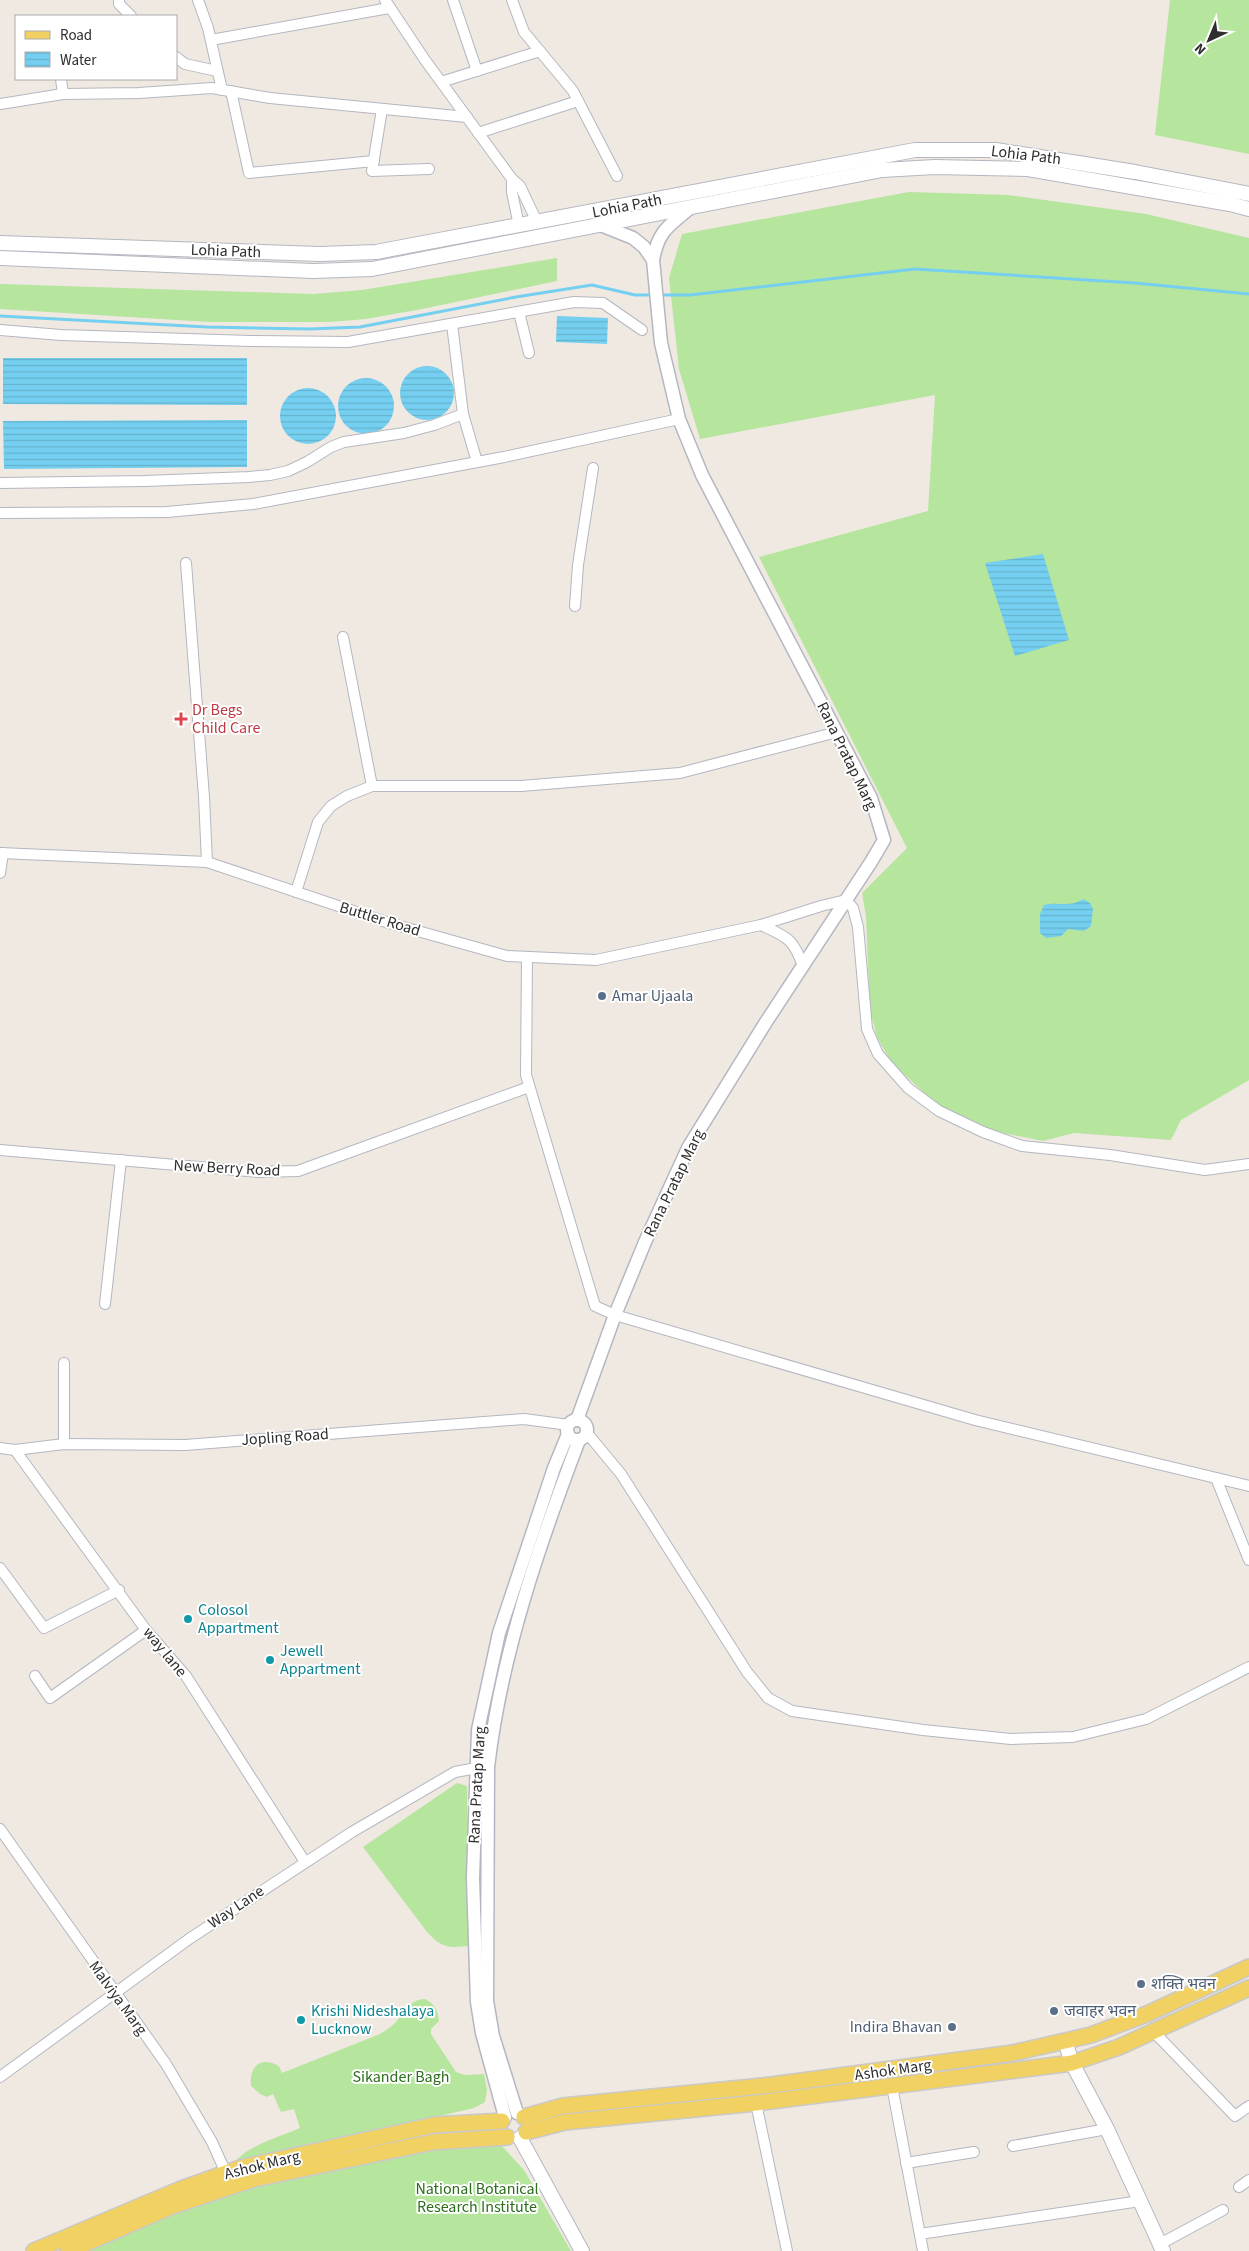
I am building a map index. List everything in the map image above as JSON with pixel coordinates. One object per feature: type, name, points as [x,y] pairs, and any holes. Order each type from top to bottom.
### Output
[{"type":"main road","name":"Lohia Path","points":[[0,243],[320,254],[376,252],[915,150],[996,150],[1135,172],[1249,194]]},
{"type":"main road","name":"Lohia Path","points":[[0,258],[313,271],[372,269],[603,226],[882,170],[936,167],[1028,169],[1230,204],[1249,209]]},
{"type":"main road","name":"Ashok Marg","points":[[34,2251],[181,2188],[240,2168],[434,2125],[512,2117],[563,2106],[847,2076],[1013,2053],[1091,2035],[1147,2014],[1249,1967]]},
{"type":"main road","name":"Ashok Marg","points":[[68,2251],[170,2207],[254,2179],[433,2142],[518,2136],[565,2122],[756,2103],[1072,2063],[1154,2032],[1249,1988]]},
{"type":"main road","points":[[1065,2040],[1072,2063],[1107,2129],[1161,2247]]},
{"type":"main road","points":[[518,2136],[528,2124],[512,2117],[502,2130],[518,2136],[582,2251]]},
{"type":"street","points":[[119,0],[119,4],[131,15]]},
{"type":"street","points":[[198,0],[217,71],[226,90],[249,173],[374,161]]},
{"type":"street","points":[[454,0],[477,71]]},
{"type":"street","points":[[512,0],[524,32],[573,91],[617,176]]},
{"type":"street","points":[[210,40],[387,4],[478,133],[512,179],[520,186],[537,222]]},
{"type":"street","points":[[441,82],[540,51]]},
{"type":"street","points":[[178,59],[185,64],[217,71]]},
{"type":"street","points":[[61,80],[63,94]]},
{"type":"street","points":[[0,104],[63,94],[139,93],[212,88],[270,98],[467,117]]},
{"type":"street","points":[[478,133],[578,101]]},
{"type":"street","points":[[382,109],[372,171],[429,169]]},
{"type":"street","points":[[512,179],[512,192],[519,226]]},
{"type":"street","points":[[653,264],[656,243],[661,234],[689,208]]},
{"type":"street","points":[[603,226],[633,238],[644,247],[653,264]]},
{"type":"street","name":"Rana Pratap Marg","points":[[512,2117],[482,2033],[477,2002],[474,1878],[483,1767],[478,1730],[499,1634],[554,1468],[576,1430],[615,1315],[645,1242],[688,1148],[884,840],[871,798],[702,475],[679,419],[661,343],[653,264]]},
{"type":"street","points":[[0,330],[61,335],[250,342],[348,342],[574,302],[603,303],[642,330]]},
{"type":"street","points":[[519,312],[529,353]]},
{"type":"street","points":[[452,324],[463,414],[477,462]]},
{"type":"street","points":[[0,483],[154,480],[270,475],[288,471],[331,447],[344,442],[404,433],[434,425],[463,414]]},
{"type":"street","points":[[0,513],[167,512],[253,504],[477,462],[679,419]]},
{"type":"street","points":[[575,606],[578,565],[593,468]]},
{"type":"street","points":[[186,563],[204,797],[207,862]]},
{"type":"street","points":[[343,637],[372,786]]},
{"type":"street","points":[[296,892],[318,822],[331,806],[347,796],[372,786],[521,786],[680,773],[837,732]]},
{"type":"street","points":[[0,873],[2,853]]},
{"type":"street","name":"Buttler Road","points":[[2,853],[207,862],[389,923],[507,956],[596,960],[761,925],[846,900]]},
{"type":"street","points":[[846,900],[854,908],[858,927],[868,1029],[878,1054],[908,1088],[939,1110],[983,1132],[1022,1146],[1110,1155],[1205,1170],[1249,1164]]},
{"type":"street","points":[[761,925],[785,936],[796,947],[803,966]]},
{"type":"street","points":[[528,956],[526,1075],[595,1306],[615,1315],[975,1420],[1249,1486]]},
{"type":"street","name":"New Berry Road","points":[[0,1150],[258,1172],[298,1171],[529,1087]]},
{"type":"street","points":[[105,1304],[121,1160]]},
{"type":"street","points":[[64,1363],[64,1444]]},
{"type":"street","name":"Jopling Road","points":[[0,1448],[15,1450],[64,1444],[185,1445],[524,1419],[576,1430]]},
{"type":"street","points":[[576,1430],[621,1474],[747,1672],[768,1698],[792,1710],[924,1730],[1011,1739],[1073,1737],[1146,1719],[1249,1667]]},
{"type":"street","name":"way lane","points":[[15,1450],[119,1590],[146,1630],[186,1676],[305,1862]]},
{"type":"street","points":[[1216,1478],[1249,1560]]},
{"type":"street","points":[[0,1568],[44,1628],[119,1590]]},
{"type":"street","points":[[35,1676],[50,1698],[146,1630]]},
{"type":"street","name":"Way Lane","points":[[0,2077],[189,1939],[305,1862],[455,1772],[483,1767]]},
{"type":"street","name":"Malviya Marg","points":[[0,1829],[114,1994],[166,2064],[212,2142],[226,2173]]},
{"type":"street","points":[[1154,2032],[1235,2116],[1249,2106]]},
{"type":"street","points":[[892,2086],[923,2251]]},
{"type":"street","points":[[756,2103],[787,2251]]},
{"type":"street","points":[[1013,2146],[1107,2129]]},
{"type":"street","points":[[906,2163],[974,2152]]},
{"type":"street","points":[[1239,2187],[1249,2180]]},
{"type":"street","points":[[920,2234],[1140,2201]]},
{"type":"street","points":[[1161,2247],[1222,2210]]},
{"type":"green space","points":[[1170,0],[1249,0],[1249,154],[1155,135]]},
{"type":"green space","points":[[909,192],[1008,195],[1146,214],[1249,238],[1249,1080],[1181,1120],[1171,1140],[1074,1133],[1043,1141],[993,1131],[935,1103],[891,1062],[877,1037],[870,1010],[866,917],[862,893],[907,848],[759,557],[928,511],[935,395],[700,439],[679,369],[669,278],[682,234]]},
{"type":"green space","points":[[557,258],[557,281],[366,319],[329,322],[209,322],[0,309],[0,284],[313,294],[362,290]]},
{"type":"green space","points":[[457,1783],[467,1786],[468,1946],[455,1947],[441,1944],[427,1932],[363,1847]]},
{"type":"green space","name":"Sikander Bagh","points":[[425,1999],[434,2006],[439,2017],[439,2021],[431,2029],[431,2034],[456,2072],[465,2075],[484,2074],[487,2090],[485,2102],[474,2108],[234,2164],[254,2147],[300,2128],[294,2109],[281,2112],[273,2094],[267,2097],[251,2086],[254,2068],[262,2063],[273,2063],[279,2066],[282,2073],[380,2034],[394,2024],[410,2004]]},
{"type":"green space","name":"National Botanical Research Institute","points":[[448,2144],[500,2144],[524,2170],[571,2251],[84,2251],[217,2196]]},
{"type":"water","points":[[557,316],[608,318],[607,344],[556,342]]},
{"type":"water","points":[[3,358],[247,358],[247,405],[3,404]]},
{"type":"water","points":[[422,366],[432,366],[442,370],[450,378],[454,393],[450,408],[442,416],[432,420],[422,420],[412,416],[404,408],[400,398],[400,388],[404,378],[412,370]]},
{"type":"water","points":[[366,378],[377,380],[386,386],[392,395],[394,406],[392,417],[386,426],[377,432],[366,434],[355,432],[346,426],[340,417],[338,406],[340,395],[346,386],[355,380]]},
{"type":"water","points":[[308,388],[319,390],[328,396],[334,405],[336,416],[334,427],[328,436],[319,442],[308,444],[297,442],[288,436],[282,427],[280,416],[282,405],[288,396],[297,390]]},
{"type":"water","points":[[247,420],[247,467],[4,469],[3,421]]},
{"type":"water","points":[[1043,554],[1069,640],[1015,656],[985,563]]},
{"type":"water","points":[[1083,899],[1090,903],[1093,909],[1091,926],[1084,931],[1068,929],[1061,936],[1046,938],[1040,933],[1040,914],[1044,905],[1069,904]]},
{"type":"waterway","points":[[659,295],[690,295],[915,269],[1135,283],[1249,294]]},
{"type":"waterway","points":[[0,316],[207,327],[309,329],[360,327],[516,297],[592,285],[635,295],[653,295]]},
{"type":"place","name":"Dr Begs Child Care","points":[[181,719]]},
{"type":"place","name":"Amar Ujaala","points":[[602,996]]},
{"type":"place","name":"Colosol Appartment","points":[[188,1619]]},
{"type":"place","name":"Jewell Appartment","points":[[270,1660]]},
{"type":"place","name":"शक्ति भवन","points":[[1141,1984]]},
{"type":"place","name":"जवाहर भवन","points":[[1054,2011]]},
{"type":"place","name":"Krishi Nideshalaya Lucknow","points":[[301,2020]]},
{"type":"place","name":"Indira Bhavan","points":[[952,2027]]}]
